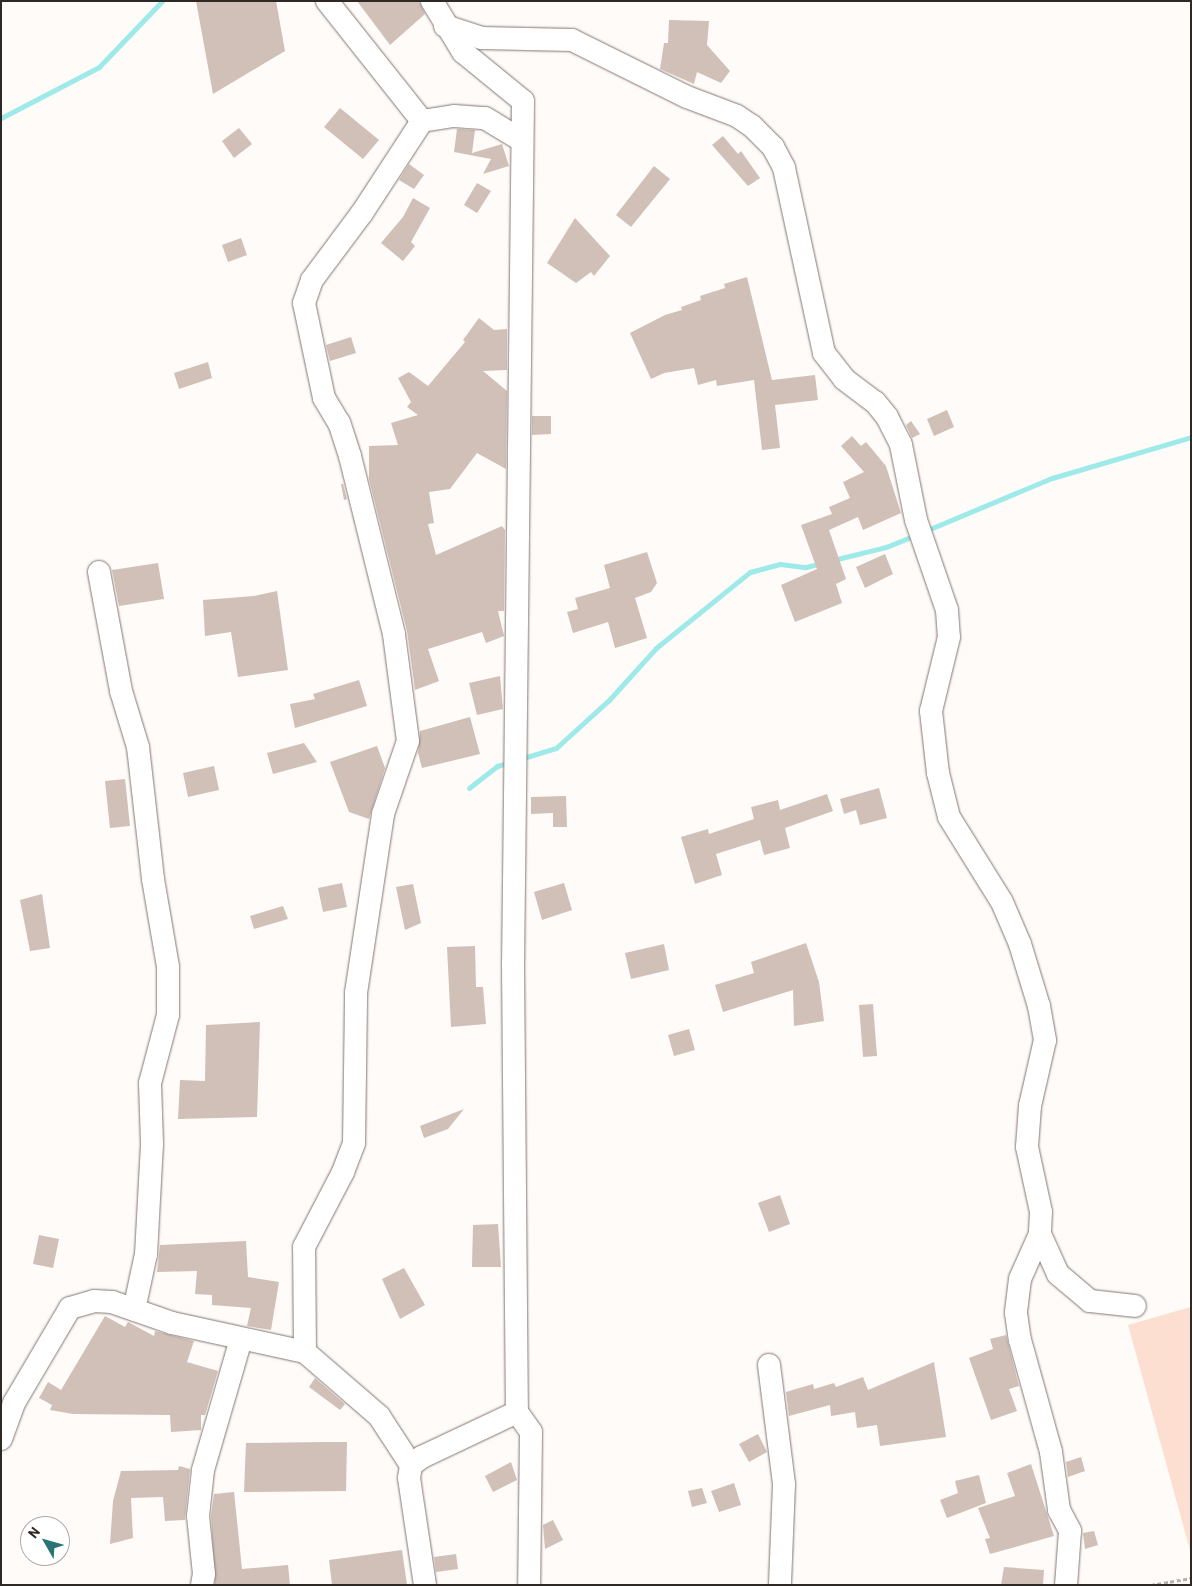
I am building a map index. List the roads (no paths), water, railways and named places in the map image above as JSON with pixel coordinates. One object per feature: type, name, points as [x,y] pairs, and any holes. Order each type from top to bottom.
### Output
[{"type":"street","points":[[328,1],[422,120]]},
{"type":"street","points":[[432,1],[463,52],[523,101],[520,140],[524,165],[513,964],[517,1412],[531,1432],[528,1585]]},
{"type":"street","points":[[446,26],[481,38],[572,40],[687,97],[737,116],[773,147],[784,168],[824,353],[844,379],[875,402],[898,438],[916,520],[947,610],[949,637],[930,711],[936,754],[949,817],[1002,902],[1020,944],[1039,1006],[1045,1040],[1030,1106],[1027,1147],[1041,1212],[1040,1234],[1020,1279],[1016,1312],[1020,1340],[1051,1452],[1058,1510],[1070,1530],[1066,1585]]},
{"type":"street","points":[[422,120],[454,116],[485,118],[520,140]]},
{"type":"street","points":[[306,1352],[304,1247],[343,1172],[354,1143],[358,984],[383,814],[408,741],[394,634],[350,456],[339,423],[324,398],[304,303],[312,280],[362,213],[422,120]]},
{"type":"street","points":[[98,572],[122,691],[138,747],[153,879],[168,967],[168,1015],[150,1083],[152,1144],[146,1254],[134,1310]]},
{"type":"street","points":[[1040,1234],[1058,1274],[1090,1301],[1135,1306]]},
{"type":"street","points":[[1,1439],[14,1404],[70,1308],[94,1300],[134,1310],[172,1323],[306,1352],[379,1416],[411,1465],[409,1478],[425,1585]]},
{"type":"street","points":[[202,1585],[204,1574],[198,1516],[203,1470],[241,1339]]},
{"type":"street","points":[[769,1365],[784,1484],[780,1585]]},
{"type":"street","points":[[411,1465],[447,1444],[517,1412]]},
{"type":"waterway","points":[[1,118],[99,67],[162,1]]},
{"type":"waterway","points":[[925,531],[1052,478],[1191,437]]},
{"type":"waterway","points":[[833,560],[886,547],[915,535]]},
{"type":"waterway","points":[[520,759],[556,748],[609,700],[656,648],[750,572],[780,564],[806,567],[822,563]]},
{"type":"waterway","points":[[469,788],[497,766],[510,762]]}]
